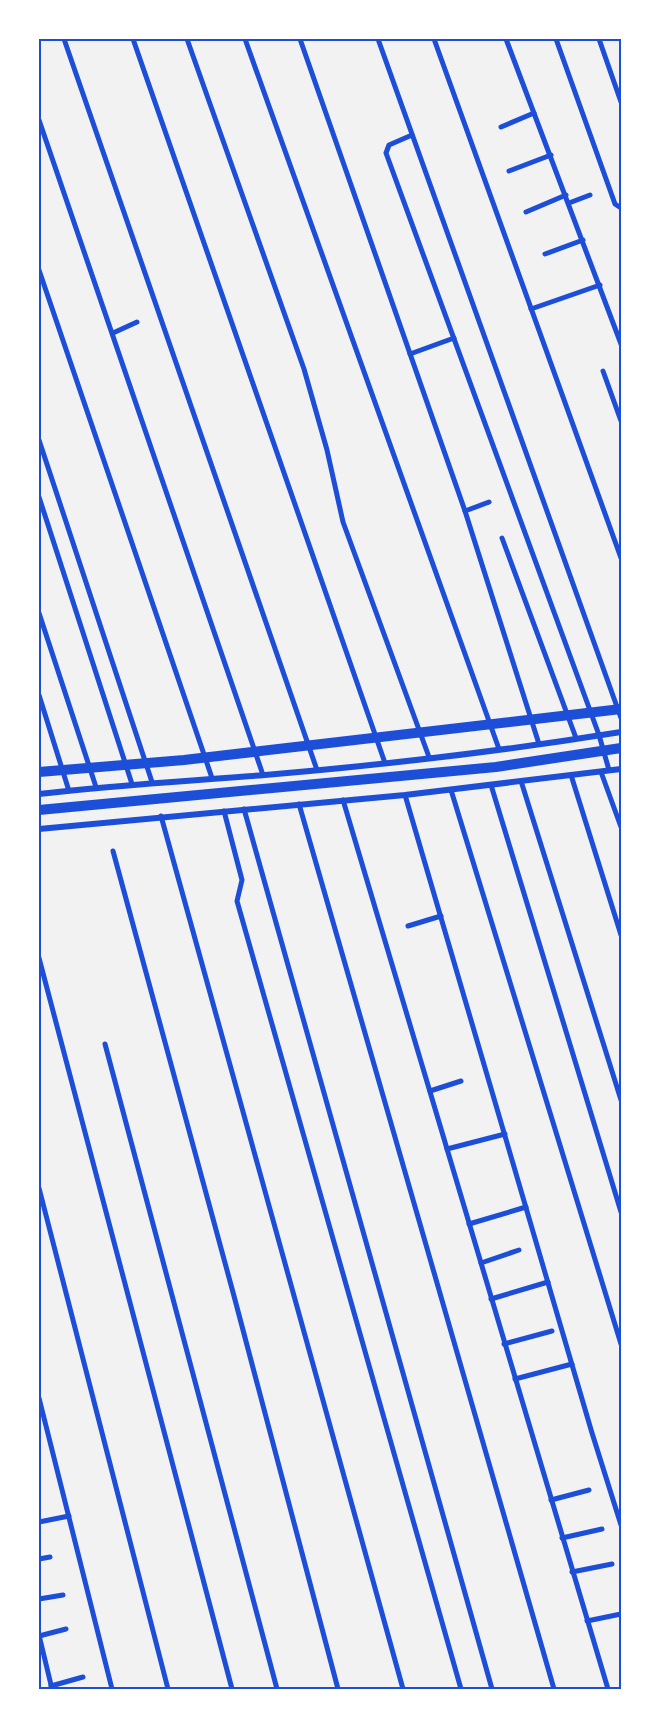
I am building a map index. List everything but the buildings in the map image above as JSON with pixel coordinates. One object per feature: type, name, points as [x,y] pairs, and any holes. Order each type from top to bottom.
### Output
[{"type":"highway","points":[[39,772],[184,760],[621,709]]},
{"type":"highway","points":[[39,810],[496,767],[621,748]]},
{"type":"street","points":[[64,39],[317,770]]},
{"type":"street","points":[[133,39],[385,763]]},
{"type":"street","points":[[187,39],[304,369],[327,450],[343,522],[429,758]]},
{"type":"street","points":[[245,39],[499,750]]},
{"type":"street","points":[[300,39],[465,511],[539,744]]},
{"type":"street","points":[[378,39],[621,718]]},
{"type":"street","points":[[434,39],[621,558]]},
{"type":"street","points":[[506,39],[621,344]]},
{"type":"street","points":[[556,39],[615,204],[621,208]]},
{"type":"street","points":[[598,39],[621,102]]},
{"type":"street","points":[[501,127],[534,112]]},
{"type":"street","points":[[39,120],[263,775]]},
{"type":"street","points":[[412,135],[389,146],[386,153],[599,736],[609,770]]},
{"type":"street","points":[[509,171],[550,155]]},
{"type":"street","points":[[569,203],[590,194]]},
{"type":"street","points":[[526,212],[566,195]]},
{"type":"street","points":[[546,254],[583,240]]},
{"type":"street","points":[[39,270],[212,778]]},
{"type":"street","points":[[531,310],[600,285]]},
{"type":"street","points":[[113,333],[138,322]]},
{"type":"street","points":[[410,354],[454,338]]},
{"type":"street","points":[[603,371],[621,421]]},
{"type":"street","points":[[39,440],[152,782]]},
{"type":"street","points":[[39,497],[132,784]]},
{"type":"street","points":[[465,511],[489,502]]},
{"type":"street","points":[[502,538],[576,738]]},
{"type":"street","points":[[39,613],[96,787]]},
{"type":"street","points":[[39,695],[69,790]]},
{"type":"street","points":[[39,794],[96,787],[263,775],[385,763],[499,750],[621,732]]},
{"type":"street","points":[[39,829],[161,816],[406,795],[621,769]]},
{"type":"street","points":[[601,772],[621,827]]},
{"type":"street","points":[[572,775],[621,935]]},
{"type":"street","points":[[521,781],[621,1100]]},
{"type":"street","points":[[491,785],[621,1212]]},
{"type":"street","points":[[451,790],[621,1344]]},
{"type":"street","points":[[406,795],[572,1364],[621,1525]]},
{"type":"street","points":[[343,800],[608,1689]]},
{"type":"street","points":[[300,804],[554,1689]]},
{"type":"street","points":[[244,809],[492,1689]]},
{"type":"street","points":[[224,811],[242,880],[238,901],[461,1689]]},
{"type":"street","points":[[161,816],[403,1689]]},
{"type":"street","points":[[113,851],[232,1287],[338,1689]]},
{"type":"street","points":[[408,926],[441,916]]},
{"type":"street","points":[[39,958],[232,1689]]},
{"type":"street","points":[[105,1044],[277,1689]]},
{"type":"street","points":[[430,1091],[461,1081]]},
{"type":"street","points":[[447,1149],[505,1134]]},
{"type":"street","points":[[39,1188],[168,1689]]},
{"type":"street","points":[[469,1224],[526,1207]]},
{"type":"street","points":[[480,1263],[519,1250]]},
{"type":"street","points":[[491,1299],[548,1282]]},
{"type":"street","points":[[504,1344],[552,1331]]},
{"type":"street","points":[[515,1379],[572,1364]]},
{"type":"street","points":[[39,1398],[112,1689]]},
{"type":"street","points":[[551,1500],[590,1490]]},
{"type":"street","points":[[39,1522],[69,1516]]},
{"type":"street","points":[[562,1538],[602,1529]]},
{"type":"street","points":[[39,1559],[50,1557]]},
{"type":"street","points":[[572,1572],[612,1564]]},
{"type":"street","points":[[39,1599],[63,1595]]},
{"type":"street","points":[[587,1621],[621,1614]]},
{"type":"street","points":[[66,1629],[39,1635],[52,1687],[83,1677]]}]
